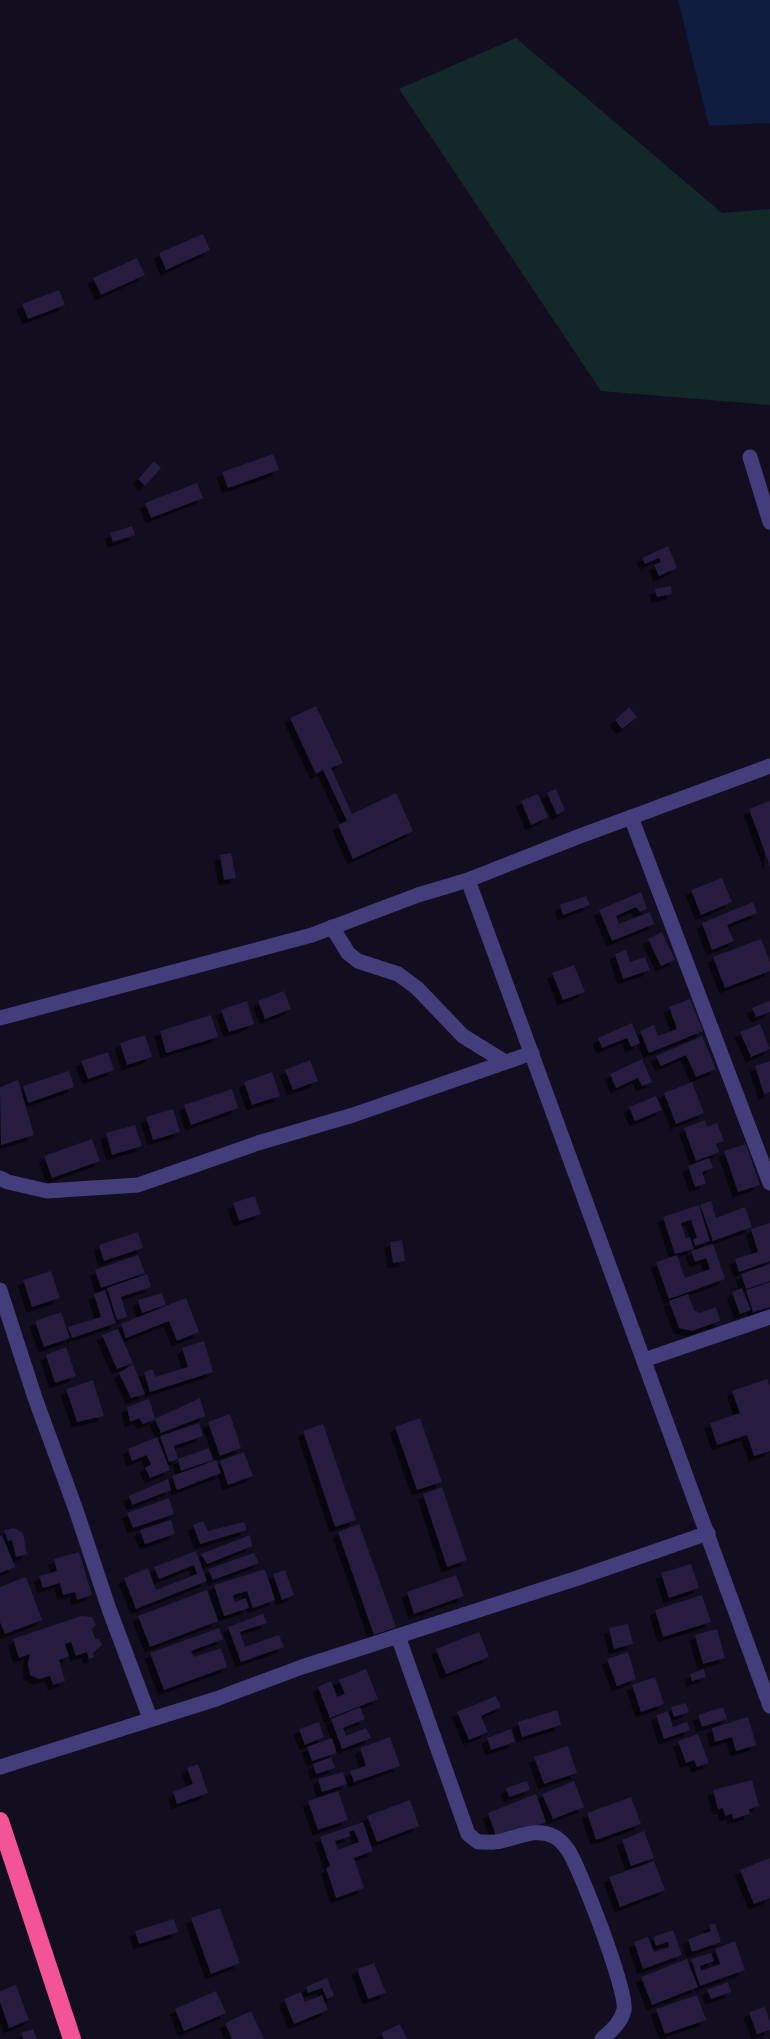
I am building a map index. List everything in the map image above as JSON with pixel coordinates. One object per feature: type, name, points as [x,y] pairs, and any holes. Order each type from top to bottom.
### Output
[{"type":"highway","points":[[0,1821],[72,2039]]},
{"type":"street","points":[[750,457],[770,522]]},
{"type":"street","points":[[0,1018],[301,938],[418,895],[468,880],[770,766]]},
{"type":"street","points":[[631,817],[770,1183]]},
{"type":"street","points":[[468,880],[770,1706]]},
{"type":"street","points":[[332,927],[348,953],[358,961],[398,974],[417,988],[463,1036],[505,1062]]},
{"type":"street","points":[[0,1178],[47,1191],[138,1185],[258,1143],[353,1115],[532,1053]]},
{"type":"street","points":[[0,1290],[35,1398],[150,1718]]},
{"type":"street","points":[[644,1360],[770,1317]]},
{"type":"street","points":[[0,1767],[216,1699],[302,1666],[578,1578],[708,1533]]},
{"type":"street","points":[[398,1636],[468,1834],[478,1842],[499,1842],[524,1834],[540,1832],[556,1837],[568,1849],[602,1932],[623,1995],[625,2009],[619,2022],[602,2039]]},
{"type":"green space","points":[[516,38],[722,213],[770,209],[770,405],[601,391],[399,89]]},
{"type":"water","points":[[678,0],[770,0],[770,123],[709,126]]},
{"type":"building","points":[[203,234],[210,250],[166,270],[159,253]]},
{"type":"building","points":[[137,258],[145,275],[101,295],[93,278]]},
{"type":"building","points":[[59,290],[65,305],[28,319],[22,304]]},
{"type":"building","points":[[273,454],[279,470],[228,488],[222,472]]},
{"type":"building","points":[[154,461],[161,468],[145,486],[138,479]]},
{"type":"building","points":[[197,483],[203,498],[151,518],[145,503]]},
{"type":"building","points":[[132,526],[135,535],[113,542],[110,533]]},
{"type":"building","points":[[668,546],[677,568],[659,576],[654,565],[661,562],[659,558],[645,564],[642,558]]},
{"type":"building","points":[[671,586],[672,594],[657,597],[655,589]]},
{"type":"building","points":[[316,706],[343,763],[331,768],[352,814],[396,793],[413,831],[353,859],[338,825],[347,821],[323,770],[316,774],[290,718]]},
{"type":"building","points":[[629,707],[637,717],[622,729],[615,720]]},
{"type":"building","points":[[556,789],[565,810],[557,815],[547,793]]},
{"type":"building","points":[[538,794],[548,817],[531,825],[521,801]]},
{"type":"building","points":[[770,801],[770,866],[749,809]]},
{"type":"building","points":[[231,853],[236,878],[224,880],[220,855]]},
{"type":"building","points":[[722,878],[732,902],[701,915],[691,890]]},
{"type":"building","points":[[641,892],[647,909],[640,912],[636,907],[616,916],[619,924],[650,912],[654,924],[612,941],[599,910]]},
{"type":"building","points":[[586,896],[590,905],[563,915],[560,905]]},
{"type":"building","points":[[753,902],[757,913],[727,925],[734,941],[712,950],[702,923]]},
{"type":"building","points":[[662,932],[675,960],[661,966],[648,939]]},
{"type":"building","points":[[761,939],[770,962],[770,971],[725,988],[713,957]]},
{"type":"building","points":[[626,950],[630,962],[645,957],[650,970],[623,979],[615,954]]},
{"type":"building","points":[[574,965],[585,992],[563,1000],[552,973]]},
{"type":"building","points":[[284,991],[291,1009],[265,1019],[258,1001]]},
{"type":"building","points":[[690,999],[703,1031],[649,1053],[640,1031],[654,1025],[658,1036],[677,1029],[669,1007]]},
{"type":"building","points":[[247,1001],[254,1024],[229,1032],[221,1010]]},
{"type":"building","points":[[770,1001],[770,1012],[756,1017],[752,1008]]},
{"type":"building","points":[[211,1015],[218,1037],[166,1053],[160,1031]]},
{"type":"building","points":[[632,1023],[640,1043],[631,1047],[627,1038],[602,1048],[598,1038]]},
{"type":"building","points":[[760,1024],[770,1049],[751,1057],[740,1032]]},
{"type":"building","points":[[145,1035],[152,1057],[127,1065],[120,1043]]},
{"type":"building","points":[[702,1036],[716,1069],[696,1077],[686,1055],[661,1066],[656,1056]]},
{"type":"building","points":[[108,1052],[114,1070],[88,1079],[81,1061]]},
{"type":"building","points":[[642,1059],[652,1082],[642,1086],[638,1078],[616,1088],[610,1074]]},
{"type":"building","points":[[310,1060],[318,1081],[293,1090],[285,1070]]},
{"type":"building","points":[[770,1061],[770,1092],[764,1094],[755,1066]]},
{"type":"building","points":[[69,1071],[74,1087],[28,1103],[23,1086]]},
{"type":"building","points":[[272,1072],[280,1096],[252,1105],[244,1082]]},
{"type":"building","points":[[18,1080],[34,1135],[1,1145],[0,1087]]},
{"type":"building","points":[[692,1082],[704,1113],[676,1124],[664,1093]]},
{"type":"building","points":[[232,1089],[238,1108],[191,1125],[184,1105]]},
{"type":"building","points":[[656,1096],[662,1110],[635,1121],[629,1107]]},
{"type":"building","points":[[173,1109],[180,1132],[153,1140],[146,1117]]},
{"type":"building","points":[[705,1120],[707,1127],[717,1123],[724,1141],[716,1144],[719,1152],[696,1161],[684,1128]]},
{"type":"building","points":[[135,1125],[142,1146],[112,1155],[106,1133]]},
{"type":"building","points":[[92,1139],[100,1161],[52,1178],[44,1156]]},
{"type":"building","points":[[746,1144],[760,1185],[738,1192],[724,1151]]},
{"type":"building","points":[[709,1158],[713,1168],[702,1172],[706,1183],[695,1187],[688,1166]]},
{"type":"building","points":[[255,1196],[261,1214],[239,1221],[233,1203]]},
{"type":"building","points":[[711,1201],[716,1218],[745,1207],[752,1227],[713,1241],[700,1205]]},
{"type":"building","points":[[699,1205],[710,1241],[695,1246],[693,1239],[697,1238],[691,1220],[681,1223],[686,1239],[690,1237],[694,1249],[675,1254],[663,1217]]},
{"type":"building","points":[[770,1223],[770,1261],[739,1272],[735,1259],[758,1252],[751,1229]]},
{"type":"building","points":[[138,1232],[143,1248],[104,1261],[99,1245]]},
{"type":"building","points":[[402,1240],[405,1261],[393,1263],[390,1242]]},
{"type":"building","points":[[713,1244],[725,1279],[669,1299],[656,1262],[677,1255],[685,1278],[710,1269],[706,1258],[695,1262],[691,1251]]},
{"type":"building","points":[[138,1255],[145,1273],[101,1288],[95,1270]]},
{"type":"building","points":[[770,1264],[770,1281],[746,1289],[741,1274]]},
{"type":"building","points":[[51,1271],[60,1298],[32,1307],[23,1280]]},
{"type":"building","points":[[147,1274],[151,1287],[121,1297],[127,1317],[117,1320],[107,1288]]},
{"type":"building","points":[[770,1282],[770,1307],[753,1312],[746,1290]]},
{"type":"building","points":[[742,1288],[751,1310],[740,1314],[732,1292]]},
{"type":"building","points":[[105,1290],[116,1323],[72,1338],[68,1327],[101,1317],[94,1294]]},
{"type":"building","points":[[162,1293],[166,1305],[142,1313],[138,1300]]},
{"type":"building","points":[[688,1294],[694,1310],[699,1313],[716,1307],[720,1321],[692,1331],[679,1328],[669,1301]]},
{"type":"building","points":[[186,1298],[199,1332],[177,1341],[169,1321],[126,1338],[121,1324]]},
{"type":"building","points":[[61,1312],[70,1338],[44,1347],[35,1321]]},
{"type":"building","points":[[118,1329],[133,1363],[117,1369],[102,1335]]},
{"type":"building","points":[[204,1341],[213,1372],[150,1392],[144,1372],[153,1369],[155,1377],[188,1367],[182,1348]]},
{"type":"building","points":[[66,1347],[76,1376],[55,1383],[46,1355]]},
{"type":"building","points":[[133,1364],[145,1394],[131,1398],[119,1373]]},
{"type":"building","points":[[767,1379],[770,1387],[770,1451],[754,1456],[747,1435],[717,1445],[710,1423],[740,1413],[732,1391]]},
{"type":"building","points":[[93,1380],[104,1416],[77,1422],[66,1389]]},
{"type":"building","points":[[200,1398],[205,1416],[161,1433],[155,1419]]},
{"type":"building","points":[[149,1399],[155,1419],[143,1424],[139,1418],[130,1422],[127,1407]]},
{"type":"building","points":[[230,1414],[241,1448],[220,1456],[208,1422]]},
{"type":"building","points":[[420,1418],[442,1482],[417,1490],[395,1427]]},
{"type":"building","points":[[199,1423],[203,1436],[174,1446],[178,1459],[169,1462],[160,1436]]},
{"type":"building","points":[[323,1424],[356,1520],[335,1527],[303,1431]]},
{"type":"building","points":[[157,1437],[170,1470],[150,1478],[145,1467],[151,1465],[147,1455],[132,1461],[128,1449]]},
{"type":"building","points":[[209,1448],[213,1460],[181,1471],[178,1459]]},
{"type":"building","points":[[244,1452],[253,1476],[228,1485],[220,1461]]},
{"type":"building","points":[[216,1460],[221,1473],[177,1490],[172,1476]]},
{"type":"building","points":[[168,1479],[171,1490],[132,1505],[129,1496]]},
{"type":"building","points":[[442,1487],[467,1560],[447,1567],[423,1494]]},
{"type":"building","points":[[169,1498],[174,1514],[133,1528],[127,1513]]},
{"type":"building","points":[[171,1520],[175,1534],[145,1544],[140,1530]]},
{"type":"building","points":[[203,1521],[208,1531],[244,1522],[247,1530],[200,1544],[193,1525]]},
{"type":"building","points":[[359,1524],[396,1627],[374,1635],[338,1532]]},
{"type":"building","points":[[14,1528],[23,1533],[27,1554],[16,1557],[12,1540],[8,1541],[4,1530]]},
{"type":"building","points":[[2,1535],[15,1567],[0,1573],[0,1536]]},
{"type":"building","points":[[250,1535],[252,1546],[207,1564],[201,1554]]},
{"type":"building","points":[[196,1551],[207,1581],[136,1609],[124,1578],[148,1568],[156,1590],[197,1574],[194,1565],[159,1579],[154,1567]]},
{"type":"building","points":[[79,1552],[92,1595],[77,1600],[75,1592],[63,1595],[60,1583],[43,1588],[39,1576],[57,1571],[54,1559]]},
{"type":"building","points":[[254,1553],[259,1563],[213,1580],[208,1569]]},
{"type":"building","points":[[691,1564],[699,1588],[669,1598],[661,1573]]},
{"type":"building","points":[[265,1569],[275,1600],[253,1608],[247,1591],[233,1595],[235,1602],[246,1598],[249,1608],[224,1616],[214,1585]]},
{"type":"building","points":[[285,1570],[294,1595],[282,1600],[273,1574]]},
{"type":"building","points":[[456,1575],[464,1596],[414,1614],[407,1592]]},
{"type":"building","points":[[26,1577],[42,1620],[5,1634],[0,1622],[0,1587]]},
{"type":"building","points":[[207,1590],[218,1621],[150,1647],[138,1616]]},
{"type":"building","points":[[702,1595],[711,1622],[663,1637],[655,1610]]},
{"type":"building","points":[[263,1614],[267,1623],[240,1632],[245,1647],[279,1635],[284,1647],[241,1662],[228,1627]]},
{"type":"building","points":[[81,1616],[92,1617],[96,1625],[92,1629],[95,1639],[99,1639],[102,1645],[93,1653],[94,1657],[89,1659],[87,1652],[76,1656],[71,1642],[65,1644],[69,1656],[59,1660],[65,1681],[53,1685],[50,1676],[39,1679],[30,1675],[28,1663],[30,1654],[19,1658],[13,1639]]},
{"type":"building","points":[[628,1624],[633,1644],[614,1649],[609,1628]]},
{"type":"building","points":[[219,1628],[223,1639],[191,1651],[194,1657],[221,1648],[227,1667],[164,1690],[150,1653]]},
{"type":"building","points":[[717,1629],[725,1658],[703,1664],[695,1635]]},
{"type":"building","points":[[479,1632],[489,1657],[446,1674],[436,1649]]},
{"type":"building","points":[[628,1652],[636,1679],[617,1686],[607,1659]]},
{"type":"building","points":[[366,1669],[378,1699],[330,1718],[318,1687],[331,1681],[337,1697],[345,1694],[339,1680]]},
{"type":"building","points":[[704,1669],[706,1677],[692,1681],[690,1674]]},
{"type":"building","points":[[655,1677],[664,1704],[641,1712],[632,1685]]},
{"type":"building","points":[[496,1696],[501,1707],[481,1716],[488,1732],[469,1740],[457,1712]]},
{"type":"building","points":[[686,1703],[689,1712],[674,1717],[671,1707]]},
{"type":"building","points":[[360,1707],[365,1719],[343,1728],[346,1736],[366,1728],[371,1738],[342,1749],[331,1719]]},
{"type":"building","points":[[723,1707],[727,1719],[702,1727],[698,1715]]},
{"type":"building","points":[[557,1710],[561,1725],[522,1737],[518,1722]]},
{"type":"building","points":[[668,1711],[673,1727],[687,1722],[690,1730],[664,1739],[656,1715]]},
{"type":"building","points":[[748,1717],[756,1745],[736,1751],[732,1737],[715,1742],[712,1728]]},
{"type":"building","points":[[319,1722],[324,1737],[305,1745],[299,1729]]},
{"type":"building","points":[[511,1729],[515,1742],[491,1750],[487,1738]]},
{"type":"building","points":[[698,1734],[709,1763],[697,1767],[694,1760],[686,1763],[678,1741]]},
{"type":"building","points":[[390,1737],[400,1766],[354,1782],[350,1771],[366,1766],[360,1748]]},
{"type":"building","points":[[332,1738],[337,1753],[312,1761],[307,1747]]},
{"type":"building","points":[[568,1746],[577,1773],[544,1784],[534,1757]]},
{"type":"building","points":[[331,1757],[335,1768],[316,1774],[313,1764]]},
{"type":"building","points":[[198,1764],[208,1793],[177,1804],[173,1792],[193,1784],[187,1768]]},
{"type":"building","points":[[343,1772],[347,1784],[322,1792],[318,1779]]},
{"type":"building","points":[[752,1780],[759,1806],[749,1809],[750,1814],[733,1819],[732,1814],[725,1816],[723,1808],[718,1809],[713,1790]]},
{"type":"building","points":[[527,1781],[530,1790],[509,1797],[506,1788]]},
{"type":"building","points":[[574,1781],[584,1807],[553,1819],[542,1794]]},
{"type":"building","points":[[338,1791],[348,1820],[318,1830],[308,1801]]},
{"type":"building","points":[[536,1794],[546,1822],[498,1841],[488,1813]]},
{"type":"building","points":[[631,1797],[641,1824],[596,1840],[587,1813]]},
{"type":"building","points":[[410,1800],[419,1826],[377,1842],[367,1816]]},
{"type":"building","points":[[363,1822],[373,1851],[354,1858],[364,1888],[336,1898],[326,1868],[330,1866],[320,1837]],"holes":[[[354,1830],[359,1842],[338,1850],[335,1841],[351,1836],[349,1832]]]},
{"type":"building","points":[[644,1831],[654,1858],[631,1866],[622,1840]]},
{"type":"building","points":[[770,1858],[770,1898],[754,1904],[740,1870]]},
{"type":"building","points":[[654,1861],[665,1890],[620,1907],[609,1877]]},
{"type":"building","points":[[220,1908],[240,1963],[211,1974],[191,1918]]},
{"type":"building","points":[[174,1919],[178,1932],[139,1944],[135,1931]]},
{"type":"building","points":[[715,1923],[721,1942],[692,1952],[688,1939],[711,1931],[709,1925]]},
{"type":"building","points":[[673,1930],[682,1955],[643,1969],[634,1942],[648,1937],[654,1952],[669,1947],[668,1942],[656,1946],[653,1937]]},
{"type":"building","points":[[735,1941],[745,1970],[700,1986],[691,1959],[711,1953],[714,1961],[700,1966],[701,1971],[720,1964],[715,1949]]},
{"type":"building","points":[[687,1959],[698,1987],[652,2005],[641,1977]]},
{"type":"building","points":[[374,1963],[386,1993],[368,1999],[357,1969]]},
{"type":"building","points":[[327,1978],[334,1996],[327,1999],[322,1988],[308,1993],[306,1987]]},
{"type":"building","points":[[728,1982],[731,1992],[711,1999],[707,1990]]},
{"type":"building","points":[[16,1985],[29,2020],[9,2028],[0,2002],[0,1991]]},
{"type":"building","points":[[216,1991],[226,2013],[184,2031],[175,2009]]},
{"type":"building","points":[[301,1992],[305,2002],[322,1995],[328,2010],[294,2024],[284,1999]]},
{"type":"building","points":[[697,1995],[706,2020],[665,2034],[656,2009]]},
{"type":"building","points":[[765,2007],[770,2030],[757,2034],[749,2012]]},
{"type":"building","points":[[251,2011],[264,2039],[232,2039],[225,2023]]},
{"type":"building","points":[[400,2024],[407,2039],[384,2039],[381,2033]]},
{"type":"building","points":[[33,2029],[37,2039],[23,2039],[21,2033]]}]
